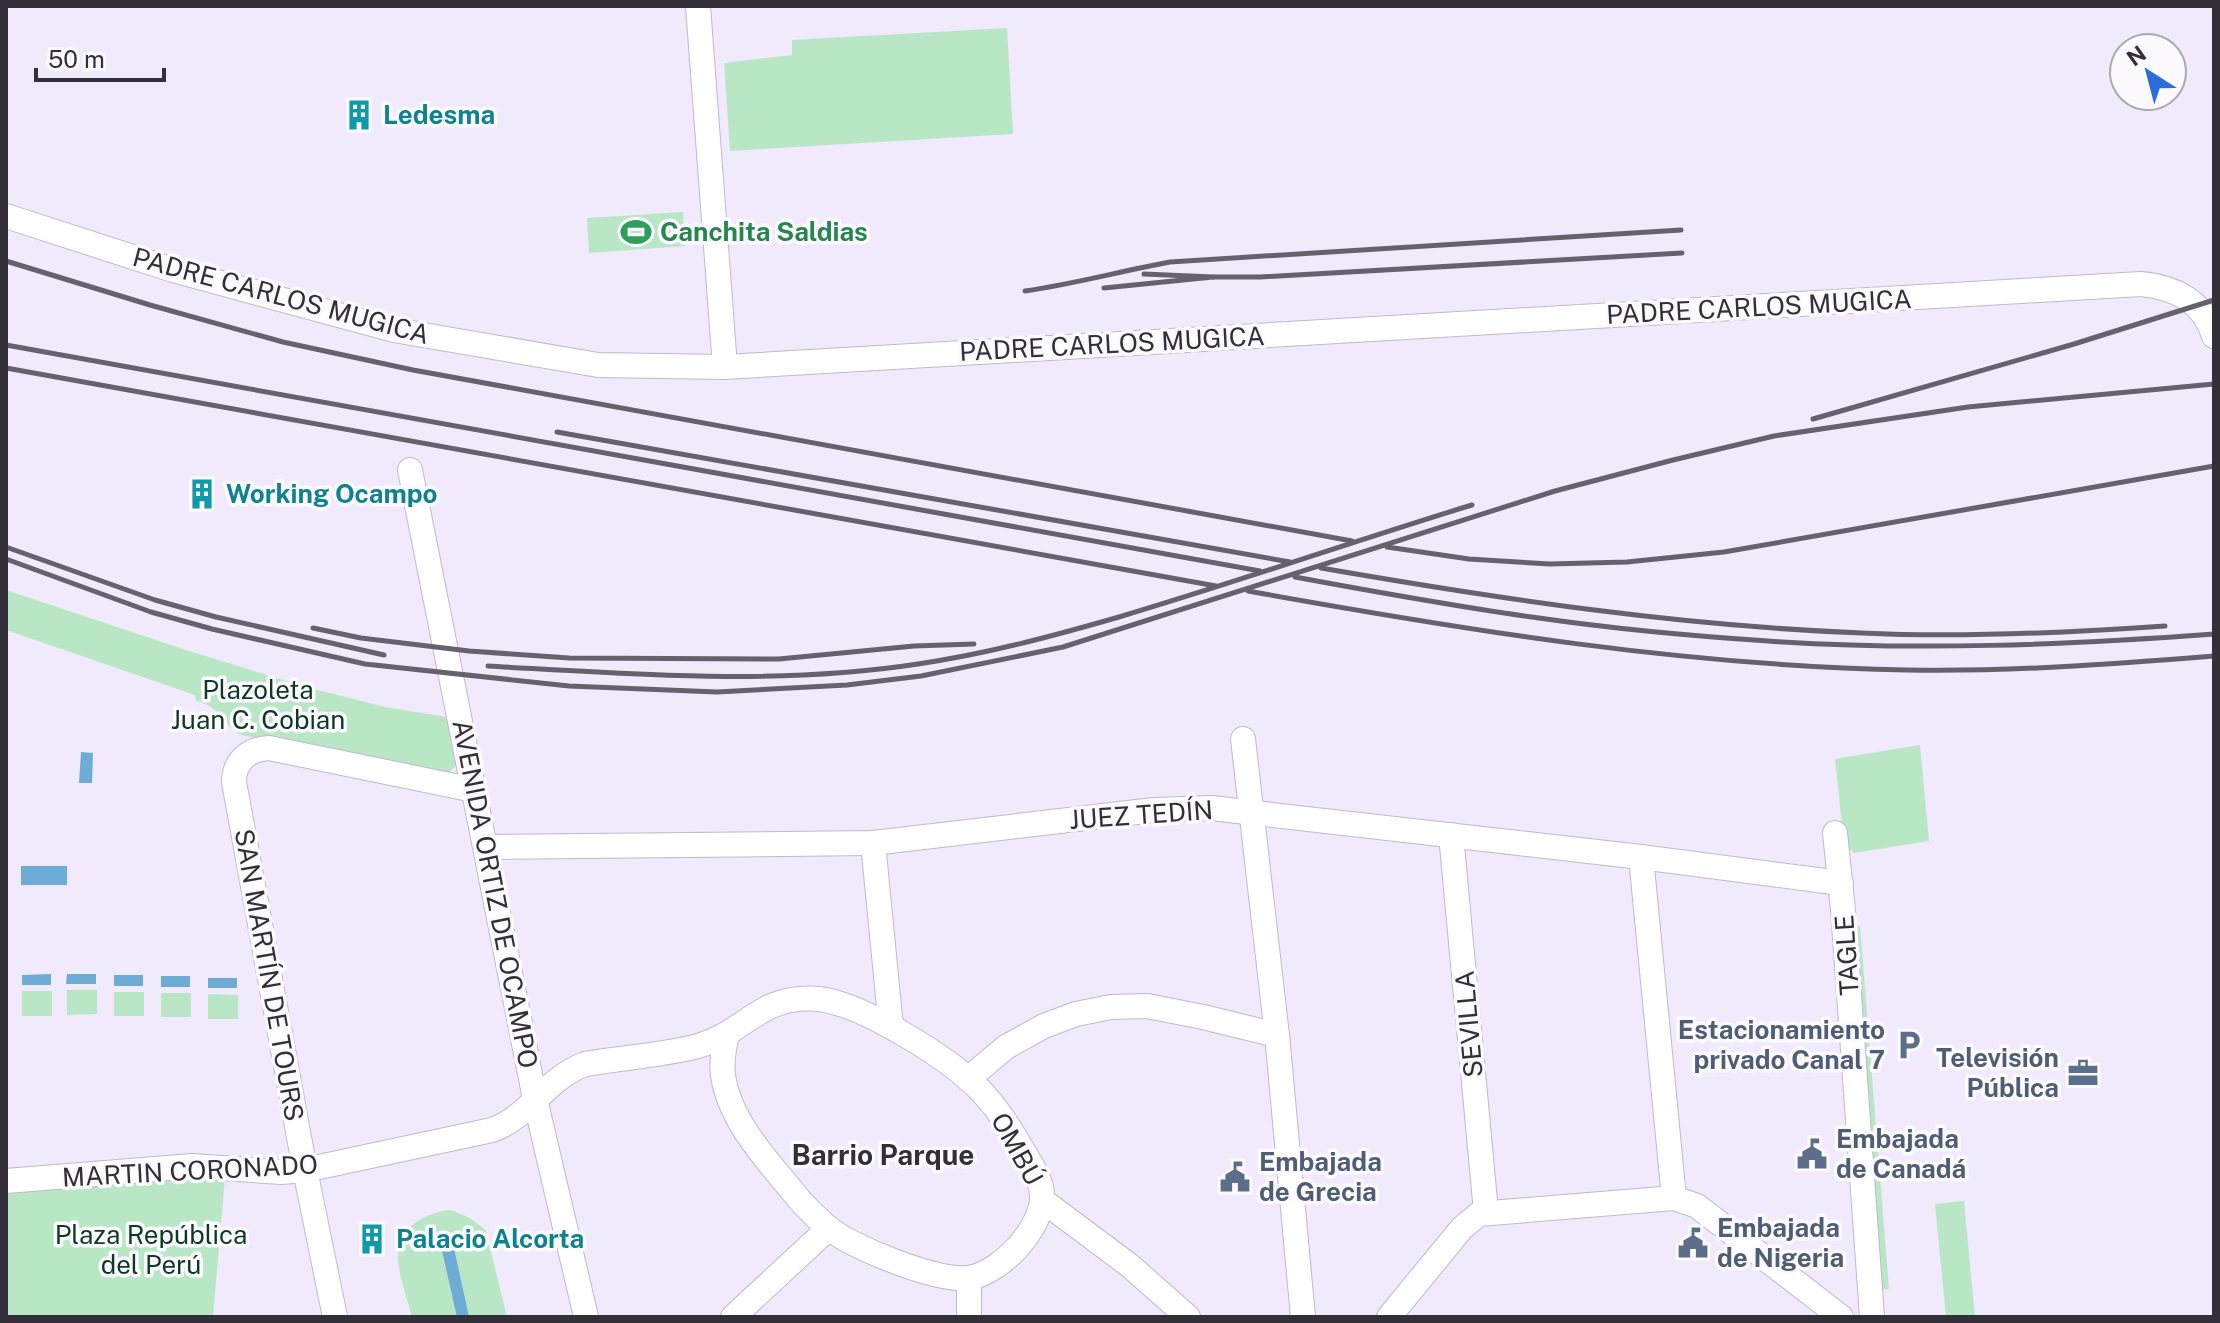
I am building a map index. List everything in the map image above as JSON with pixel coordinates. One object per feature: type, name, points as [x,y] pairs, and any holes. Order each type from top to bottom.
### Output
[{"type":"street","points":[[698,6],[725,367]]},
{"type":"street","name":"PADRE CARLOS MUGICA","points":[[6,216],[173,270],[394,330],[598,365],[725,367],[2141,284],[2164,287],[2186,297],[2204,314],[2214,336]]},
{"type":"street","name":"AVENIDA ORTIZ DE OCAMPO","points":[[410,470],[535,1099],[586,1317]]},
{"type":"street","points":[[1243,739],[1277,1035],[1303,1317]]},
{"type":"street","name":"SAN MARTÍN DE TOURS","points":[[335,1317],[305,1170],[234,771],[244,756],[269,748],[474,790]]},
{"type":"street","name":"JUEZ TEDÍN","points":[[486,847],[873,843],[1154,810],[1211,808],[1841,883]]},
{"type":"street","name":"TAGLE","points":[[1835,833],[1872,1317]]},
{"type":"street","name":"SEVILLA","points":[[1451,835],[1486,1212]]},
{"type":"street","points":[[873,843],[891,1027]]},
{"type":"street","points":[[1641,857],[1674,1198]]},
{"type":"street","name":"OMBÚ","points":[[727,1034],[762,1009],[780,1002],[799,999],[832,1002],[862,1012],[891,1027],[968,1079],[998,1113],[1019,1144],[1036,1173],[1042,1200],[1030,1230],[1012,1253],[994,1267],[969,1278]]},
{"type":"street","points":[[968,1079],[1006,1047],[1044,1026],[1076,1014],[1111,1007],[1147,1006],[1277,1035]]},
{"type":"street","points":[[727,1034],[723,1076],[734,1111],[775,1171],[798,1198],[829,1228],[854,1244],[933,1273],[969,1278],[969,1317]]},
{"type":"street","name":"MARTIN CORONADO","points":[[6,1181],[192,1166],[281,1172],[305,1170],[492,1130],[515,1118],[560,1076],[585,1064],[690,1048],[727,1034]]},
{"type":"street","points":[[1389,1317],[1475,1216],[1486,1212],[1674,1198],[1697,1206],[1841,1317]]},
{"type":"street","points":[[1042,1200],[1129,1265],[1188,1317]]},
{"type":"street","points":[[733,1317],[829,1228]]},
{"type":"green space","points":[[1007,28],[1013,134],[730,151],[724,63],[792,55],[792,40]]},
{"type":"green space","name":"Canchita Saldias","points":[[683,212],[685,246],[589,253],[587,218]]},
{"type":"green space","name":"Plazoleta Juan C. Cobian","points":[[6,590],[306,687],[385,707],[453,718],[459,763],[447,774],[438,775],[241,735],[216,711],[196,701],[195,695],[6,630]]},
{"type":"green space","points":[[1920,745],[1929,841],[1854,853],[1844,843],[1835,759]]},
{"type":"green space","points":[[1860,926],[1889,1289],[1877,1290],[1848,927]]},
{"type":"green space","points":[[67,990],[97,990],[97,1014],[67,1015]]},
{"type":"green space","points":[[22,991],[52,991],[52,1016],[22,1016]]},
{"type":"green space","points":[[114,992],[144,992],[144,1016],[114,1016]]},
{"type":"green space","points":[[161,993],[191,993],[191,1017],[161,1017]]},
{"type":"green space","points":[[208,994],[238,995],[238,1019],[208,1019]]},
{"type":"green space","name":"Plaza República del Perú","points":[[225,1177],[213,1317],[6,1317],[6,1192]]},
{"type":"green space","points":[[1964,1201],[1975,1317],[1946,1317],[1935,1204]]},
{"type":"green space","points":[[449,1210],[469,1218],[486,1231],[507,1317],[412,1317],[399,1270],[399,1246],[415,1223],[431,1214]]},
{"type":"water","points":[[81,752],[93,753],[92,783],[79,783]]},
{"type":"water","points":[[21,866],[67,866],[67,885],[21,885]]},
{"type":"water","points":[[51,974],[51,985],[22,985],[22,975]]},
{"type":"water","points":[[67,974],[96,974],[96,984],[66,984]]},
{"type":"water","points":[[114,975],[143,975],[143,986],[114,986]]},
{"type":"water","points":[[161,976],[190,976],[190,987],[161,987]]},
{"type":"water","points":[[208,978],[237,978],[237,988],[208,988]]},
{"type":"water","points":[[452,1239],[469,1317],[457,1317],[440,1242]]},
{"type":"railway","points":[[1025,291],[1170,262],[1681,230]]},
{"type":"railway","points":[[1213,277],[1260,277],[1682,253]]},
{"type":"railway","points":[[6,261],[283,342],[413,370],[1352,541]]},
{"type":"railway","points":[[1104,288],[1213,277],[1144,274]]},
{"type":"railway","points":[[1813,419],[2214,300]]},
{"type":"railway","points":[[6,345],[1260,571]]},
{"type":"railway","points":[[6,368],[1216,586]]},
{"type":"railway","points":[[6,559],[151,612],[365,664],[569,686],[717,692],[847,685],[921,676],[1063,647],[1555,491],[1774,436],[1968,407],[2214,384]]},
{"type":"railway","points":[[557,432],[1290,562]]},
{"type":"railway","points":[[1387,547],[1469,559],[1550,564],[1627,562],[1724,552],[2214,466]]},
{"type":"railway","points":[[488,666],[649,675],[757,676],[864,671],[943,660],[1019,644],[1119,617],[1472,505]]},
{"type":"railway","points":[[6,547],[155,600],[384,655]]},
{"type":"railway","points":[[1321,568],[1590,610],[1794,629],[1975,635],[2165,626]]},
{"type":"railway","points":[[1295,577],[1568,622],[1768,641],[1879,646],[1991,645],[2214,634]]},
{"type":"railway","points":[[1248,591],[1576,644],[1824,667],[1984,670],[2214,656]]},
{"type":"railway","points":[[313,628],[361,638],[469,651],[569,658],[779,659],[914,646],[974,644]]},
{"type":"place","name":"Ledesma","points":[[359,115]]},
{"type":"place","name":"Canchita Saldias","points":[[636,232]]},
{"type":"place","name":"Working Ocampo","points":[[202,494]]},
{"type":"place","name":"Estacionamiento privado Canal 7","points":[[1909,1045]]},
{"type":"place","name":"Televisión Pública","points":[[2083,1073]]},
{"type":"place","name":"Embajada de Canadá","points":[[1812,1154]]},
{"type":"place","name":"Embajada de Grecia","points":[[1235,1177]]},
{"type":"place","name":"Palacio Alcorta","points":[[372,1239]]},
{"type":"place","name":"Embajada de Nigeria","points":[[1693,1243]]},
{"type":"district","name":"Barrio Parque","points":[[883,1155]]}]
